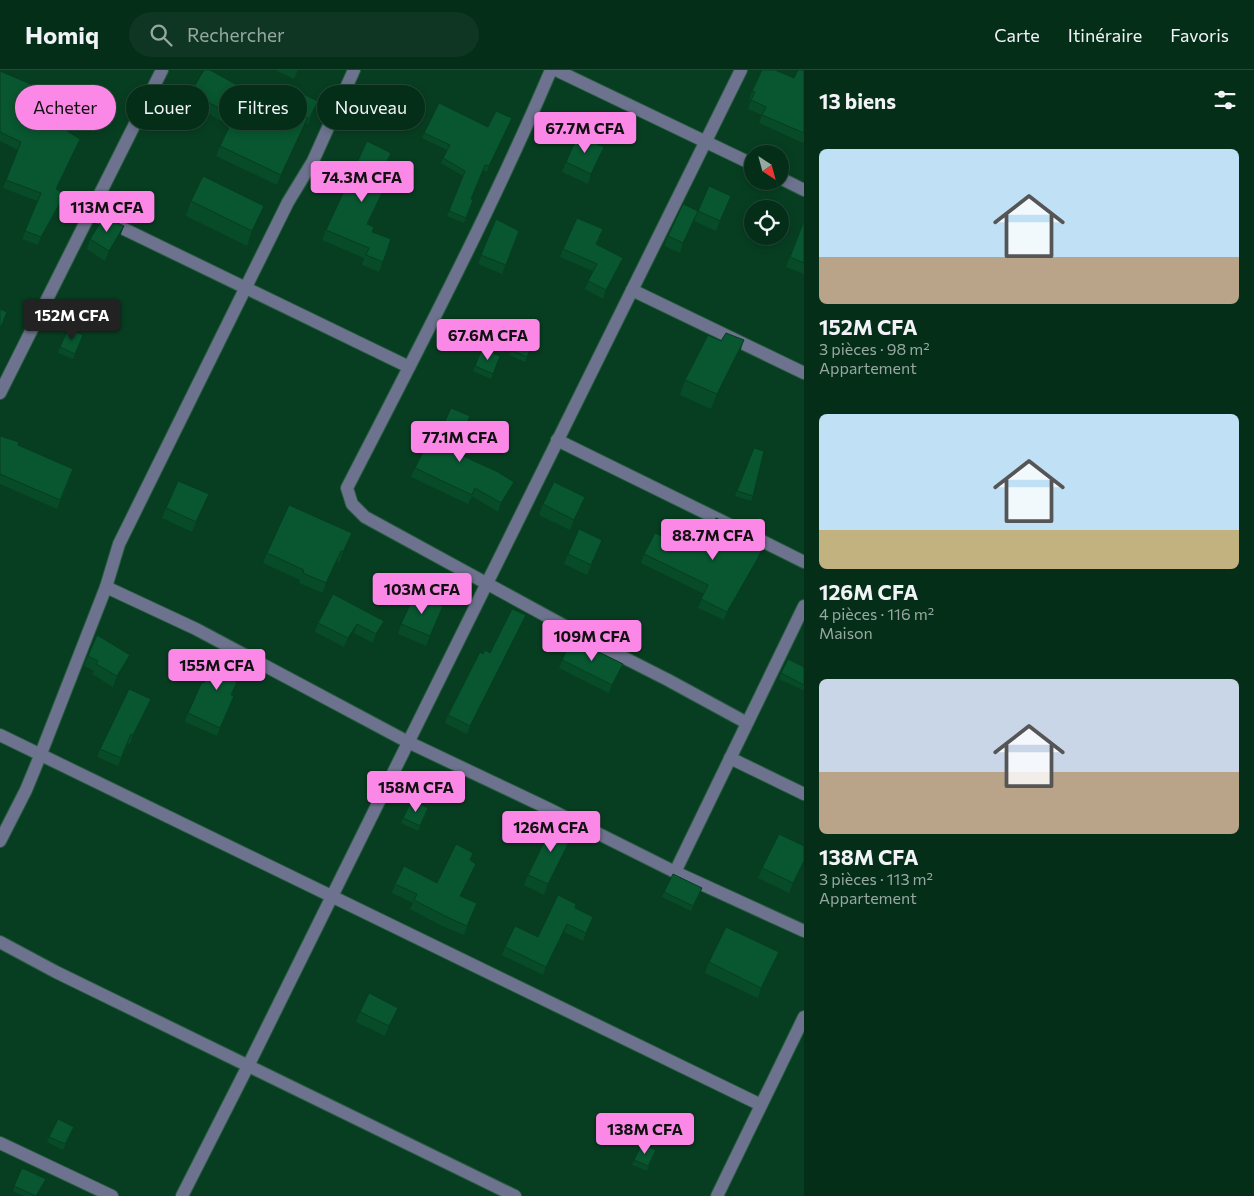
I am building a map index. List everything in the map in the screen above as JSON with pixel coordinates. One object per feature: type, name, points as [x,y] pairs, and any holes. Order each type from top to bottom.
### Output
[{"type":"street","points":[[0,393],[162,70]]},
{"type":"street","points":[[0,841],[26,790],[40,756],[106,587],[119,544],[288,202],[313,161],[354,70]]},
{"type":"street","points":[[551,70],[528,126],[439,309],[347,488],[352,504],[365,517],[747,723]]},
{"type":"street","points":[[556,70],[744,160]]},
{"type":"street","points":[[182,1196],[707,142],[741,70]]},
{"type":"street","points":[[789,182],[804,190]]},
{"type":"street","points":[[91,213],[409,367]]},
{"type":"street","points":[[632,290],[804,373]]},
{"type":"street","points":[[557,440],[804,562]]},
{"type":"street","points":[[106,587],[196,629],[408,742],[547,808],[675,872],[804,930]]},
{"type":"street","points":[[675,872],[804,606]]},
{"type":"street","points":[[0,735],[761,1105]]},
{"type":"street","points":[[730,758],[804,794]]},
{"type":"street","points":[[0,942],[56,972],[515,1196]]},
{"type":"street","points":[[717,1196],[804,1017]]},
{"type":"street","points":[[0,1143],[112,1196]]},
{"type":"building","points":[[204,70],[210,70],[237,85],[219,85],[219,108],[209,102],[209,85],[195,85]]},
{"type":"building","points":[[762,70],[775,70],[794,78],[798,70],[804,70],[804,133],[762,115],[766,107],[751,100],[755,92],[752,91]]},
{"type":"building","points":[[0,71],[33,85],[15,85],[15,130],[65,130],[80,139],[56,189],[65,194],[41,237],[25,231],[41,193],[6,180],[21,142],[0,132]]},
{"type":"building","points":[[307,96],[317,101],[309,119],[307,118]]},
{"type":"building","points":[[439,103],[488,127],[496,111],[512,118],[489,166],[485,165],[471,199],[473,200],[466,218],[449,211],[465,171],[443,158],[450,145],[424,133]]},
{"type":"building","points":[[228,130],[302,130],[281,175],[220,146]]},
{"type":"building","points":[[578,135],[604,147],[591,174],[566,162]]},
{"type":"building","points":[[367,141],[391,153],[374,187],[383,191],[367,224],[374,227],[372,232],[391,239],[383,262],[366,255],[369,248],[326,230]]},
{"type":"building","points":[[203,176],[264,206],[252,231],[191,201]]},
{"type":"building","points":[[709,186],[731,196],[720,221],[698,211]]},
{"type":"building","points":[[683,204],[698,211],[683,243],[668,236]]},
{"type":"building","points":[[104,217],[124,226],[109,251],[90,239]]},
{"type":"building","points":[[577,218],[603,229],[596,244],[623,258],[606,290],[588,281],[597,264],[563,249]]},
{"type":"building","points":[[496,219],[519,231],[506,265],[481,255]]},
{"type":"building","points":[[804,221],[804,263],[790,257]]},
{"type":"building","points":[[0,309],[7,312],[0,329]]},
{"type":"building","points":[[68,329],[83,335],[75,354],[60,347]]},
{"type":"building","points":[[519,331],[535,338],[527,357],[511,350]]},
{"type":"building","points":[[726,333],[744,340],[717,394],[685,380],[708,335],[721,341]]},
{"type":"building","points":[[482,349],[500,356],[493,374],[475,366]]},
{"type":"building","points":[[451,408],[470,416],[454,452],[498,472],[514,482],[501,503],[475,488],[472,495],[415,468],[430,438],[436,441]]},
{"type":"building","points":[[0,436],[19,442],[18,445],[73,469],[60,500],[0,474]]},
{"type":"building","points":[[754,448],[764,451],[753,496],[737,491]]},
{"type":"building","points":[[178,481],[209,494],[196,522],[166,508]]},
{"type":"building","points":[[554,482],[585,497],[574,520],[543,504]]},
{"type":"building","points":[[289,505],[352,533],[326,583],[303,573],[304,570],[267,553]]},
{"type":"building","points":[[716,518],[765,542],[727,612],[701,599],[708,585],[644,554],[655,533],[693,550],[695,545],[703,548]]},
{"type":"building","points":[[579,529],[602,540],[591,565],[568,554]]},
{"type":"building","points":[[333,594],[384,621],[376,634],[357,624],[348,638],[318,623]]},
{"type":"building","points":[[415,594],[443,606],[430,636],[401,624]]},
{"type":"building","points":[[512,609],[526,615],[470,726],[448,715],[480,652],[483,654],[485,650],[490,653]]},
{"type":"building","points":[[97,635],[130,655],[117,676],[96,664],[98,661],[88,656]]},
{"type":"building","points":[[572,639],[623,664],[612,685],[562,660]]},
{"type":"building","points":[[218,651],[242,661],[233,680],[237,682],[231,695],[234,696],[220,728],[188,713]]},
{"type":"building","points":[[788,659],[804,667],[804,685],[781,673]]},
{"type":"building","points":[[129,689],[151,699],[133,735],[131,734],[121,758],[100,749]]},
{"type":"building","points":[[412,800],[428,808],[420,826],[403,818]]},
{"type":"building","points":[[554,822],[574,832],[548,884],[528,875]]},
{"type":"building","points":[[779,834],[804,846],[804,861],[793,883],[762,868]]},
{"type":"building","points":[[456,844],[473,853],[470,860],[476,864],[460,896],[477,903],[467,926],[414,900],[417,894],[395,884],[404,866],[437,883]]},
{"type":"building","points":[[673,874],[702,888],[693,906],[664,892]]},
{"type":"building","points":[[558,895],[576,904],[575,908],[593,917],[586,933],[567,924],[546,967],[505,947],[515,926],[538,937]]},
{"type":"building","points":[[726,927],[779,952],[761,988],[709,962]]},
{"type":"building","points":[[369,993],[398,1008],[389,1026],[360,1012]]},
{"type":"building","points":[[58,1119],[74,1127],[65,1144],[49,1137]]},
{"type":"building","points":[[642,1144],[656,1150],[648,1166],[634,1160]]},
{"type":"building","points":[[22,1168],[46,1179],[36,1196],[14,1186]]}]
